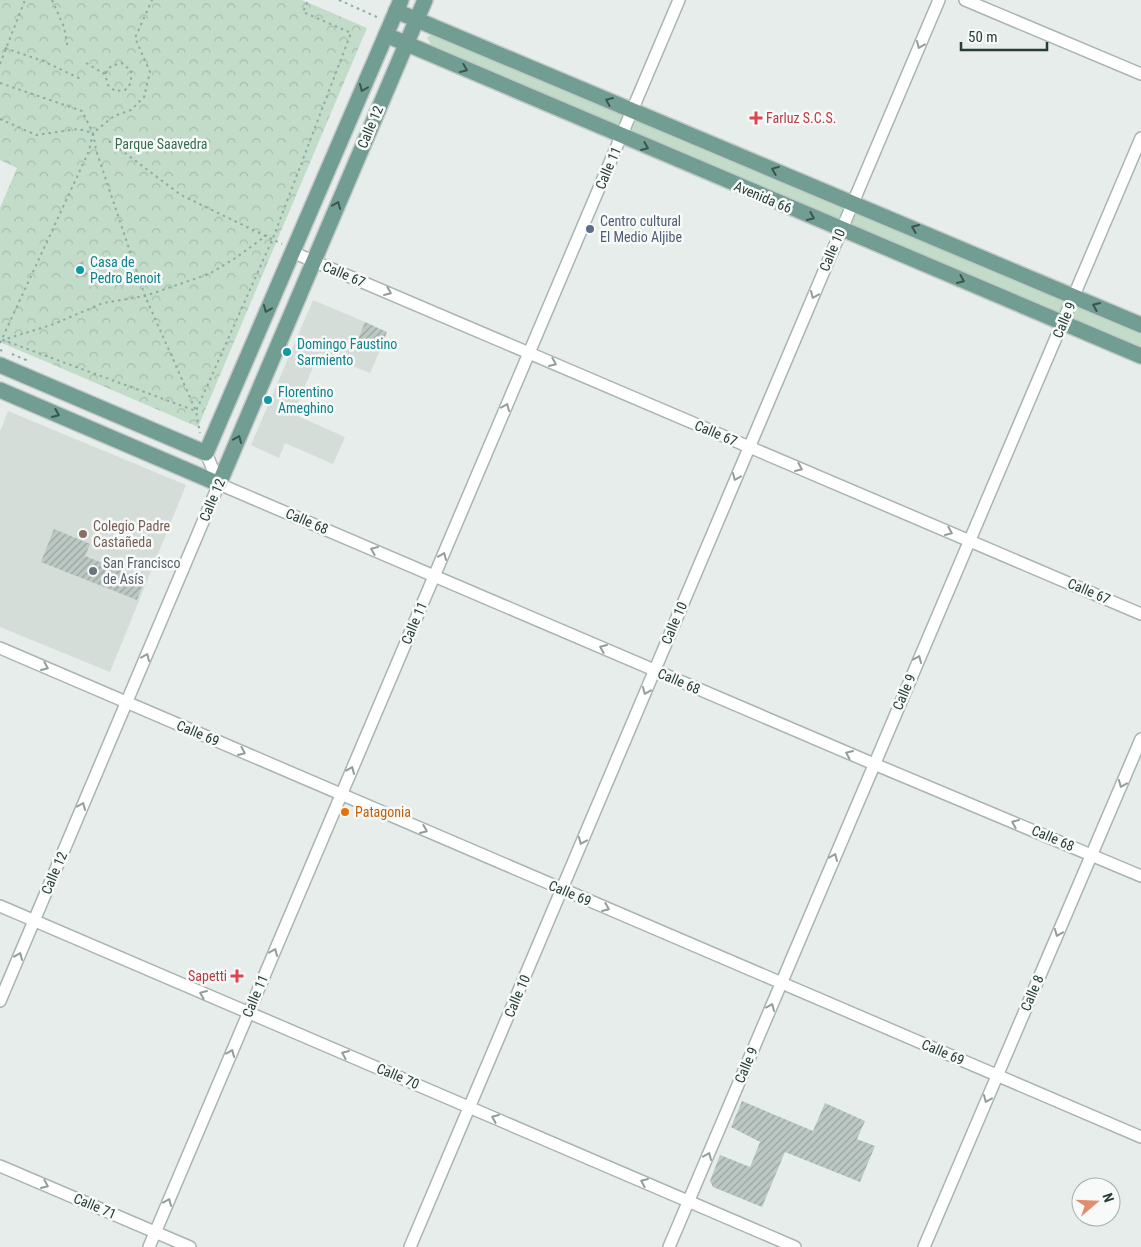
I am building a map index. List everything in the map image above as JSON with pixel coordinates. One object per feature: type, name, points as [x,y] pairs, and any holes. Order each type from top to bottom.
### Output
[{"type":"main road","name":"Calle 12","points":[[219,484],[425,0]]},
{"type":"main road","name":"Calle 12","points":[[206,453],[288,249],[398,5]]},
{"type":"main road","points":[[398,5],[417,20],[853,202],[1141,325]]},
{"type":"main road","name":"Avenida 66","points":[[386,35],[622,137],[1141,356]]},
{"type":"main road","points":[[0,389],[4,367],[206,453]]},
{"type":"main road","name":"Calle 68","points":[[0,389],[219,484]]},
{"type":"street","name":"Calle 11","points":[[149,1247],[679,0]]},
{"type":"street","name":"Calle 10","points":[[410,1247],[940,0]]},
{"type":"street","points":[[965,0],[1141,74]]},
{"type":"street","name":"Calle 9","points":[[669,1247],[968,540],[1141,138]]},
{"type":"street","name":"Calle 67","points":[[288,249],[1141,614]]},
{"type":"street","points":[[206,453],[219,484]]},
{"type":"street","name":"Calle 68","points":[[219,484],[1141,876]]},
{"type":"street","name":"Calle 12","points":[[0,1001],[219,484]]},
{"type":"street","name":"Calle 69","points":[[0,648],[1141,1137]]},
{"type":"street","name":"Calle 8","points":[[924,1247],[1141,739]]},
{"type":"street","name":"Calle 70","points":[[0,906],[796,1247]]},
{"type":"street","name":"Calle 71","points":[[0,1166],[190,1247]]},
{"type":"path","points":[[0,64],[25,0]]},
{"type":"path","points":[[52,0],[64,27],[68,49]]},
{"type":"path","points":[[0,343],[89,151],[93,133],[114,116],[131,110],[144,97],[150,72],[135,38],[152,0]]},
{"type":"path","points":[[196,411],[273,238],[351,33],[303,12],[308,0]]},
{"type":"path","points":[[339,0],[381,19]]},
{"type":"path","points":[[5,48],[43,61],[82,80]]},
{"type":"path","points":[[86,63],[105,74],[108,85],[115,91],[125,90],[131,83],[131,71],[122,63],[111,66],[105,74]]},
{"type":"path","points":[[0,83],[82,111],[93,133],[96,150],[145,296],[196,411],[200,433]]},
{"type":"path","points":[[0,119],[36,135],[78,129],[93,133]]},
{"type":"path","points":[[109,141],[181,195],[273,238],[288,249]]},
{"type":"path","points":[[2,340],[54,324],[103,302],[145,296],[209,274],[234,260],[267,235]]},
{"type":"path","points":[[2,340],[196,411]]},
{"type":"shaded area","points":[[313,300],[365,322],[358,339],[381,348],[370,373],[319,353],[293,414],[345,437],[333,464],[285,443],[279,458],[251,445]]},
{"type":"shaded area","name":"Colegio Padre Castañeda","points":[[8,411],[186,485],[110,672],[0,627],[0,432]]},
{"type":"green space","name":"Parque Saavedra","points":[[0,0],[302,0],[367,28],[198,427],[0,342],[0,208],[17,168],[0,160]]},
{"type":"green space","points":[[436,33],[1141,333],[1141,351],[431,45],[427,37]]},
{"type":"building","name":"Casa de Pedro Benoit","points":[[83,261],[88,275],[77,279],[73,266]]},
{"type":"building","points":[[365,322],[387,332],[381,348],[358,339]]},
{"type":"building","name":"San Francisco de Asís","points":[[54,529],[90,544],[85,556],[145,580],[137,600],[41,562]]},
{"type":"building","points":[[742,1101],[813,1131],[825,1103],[865,1121],[857,1139],[875,1146],[860,1182],[785,1152],[762,1207],[713,1187],[710,1181],[720,1155],[750,1167],[760,1142],[731,1127]]},
{"type":"place","name":"Farluz S.C.S.","points":[[756,118]]},
{"type":"place","name":"Centro cultural El Medio Aljibe","points":[[590,229]]},
{"type":"place","name":"Casa de Pedro Benoit","points":[[80,270]]},
{"type":"place","name":"Domingo Faustino Sarmiento","points":[[287,352]]},
{"type":"place","name":"Florentino Ameghino","points":[[268,400]]},
{"type":"place","name":"Colegio Padre Castañeda","points":[[83,534]]},
{"type":"place","name":"San Francisco de Asís","points":[[93,571]]},
{"type":"place","name":"Patagonia","points":[[345,812]]},
{"type":"place","name":"Sapetti","points":[[237,976]]}]
